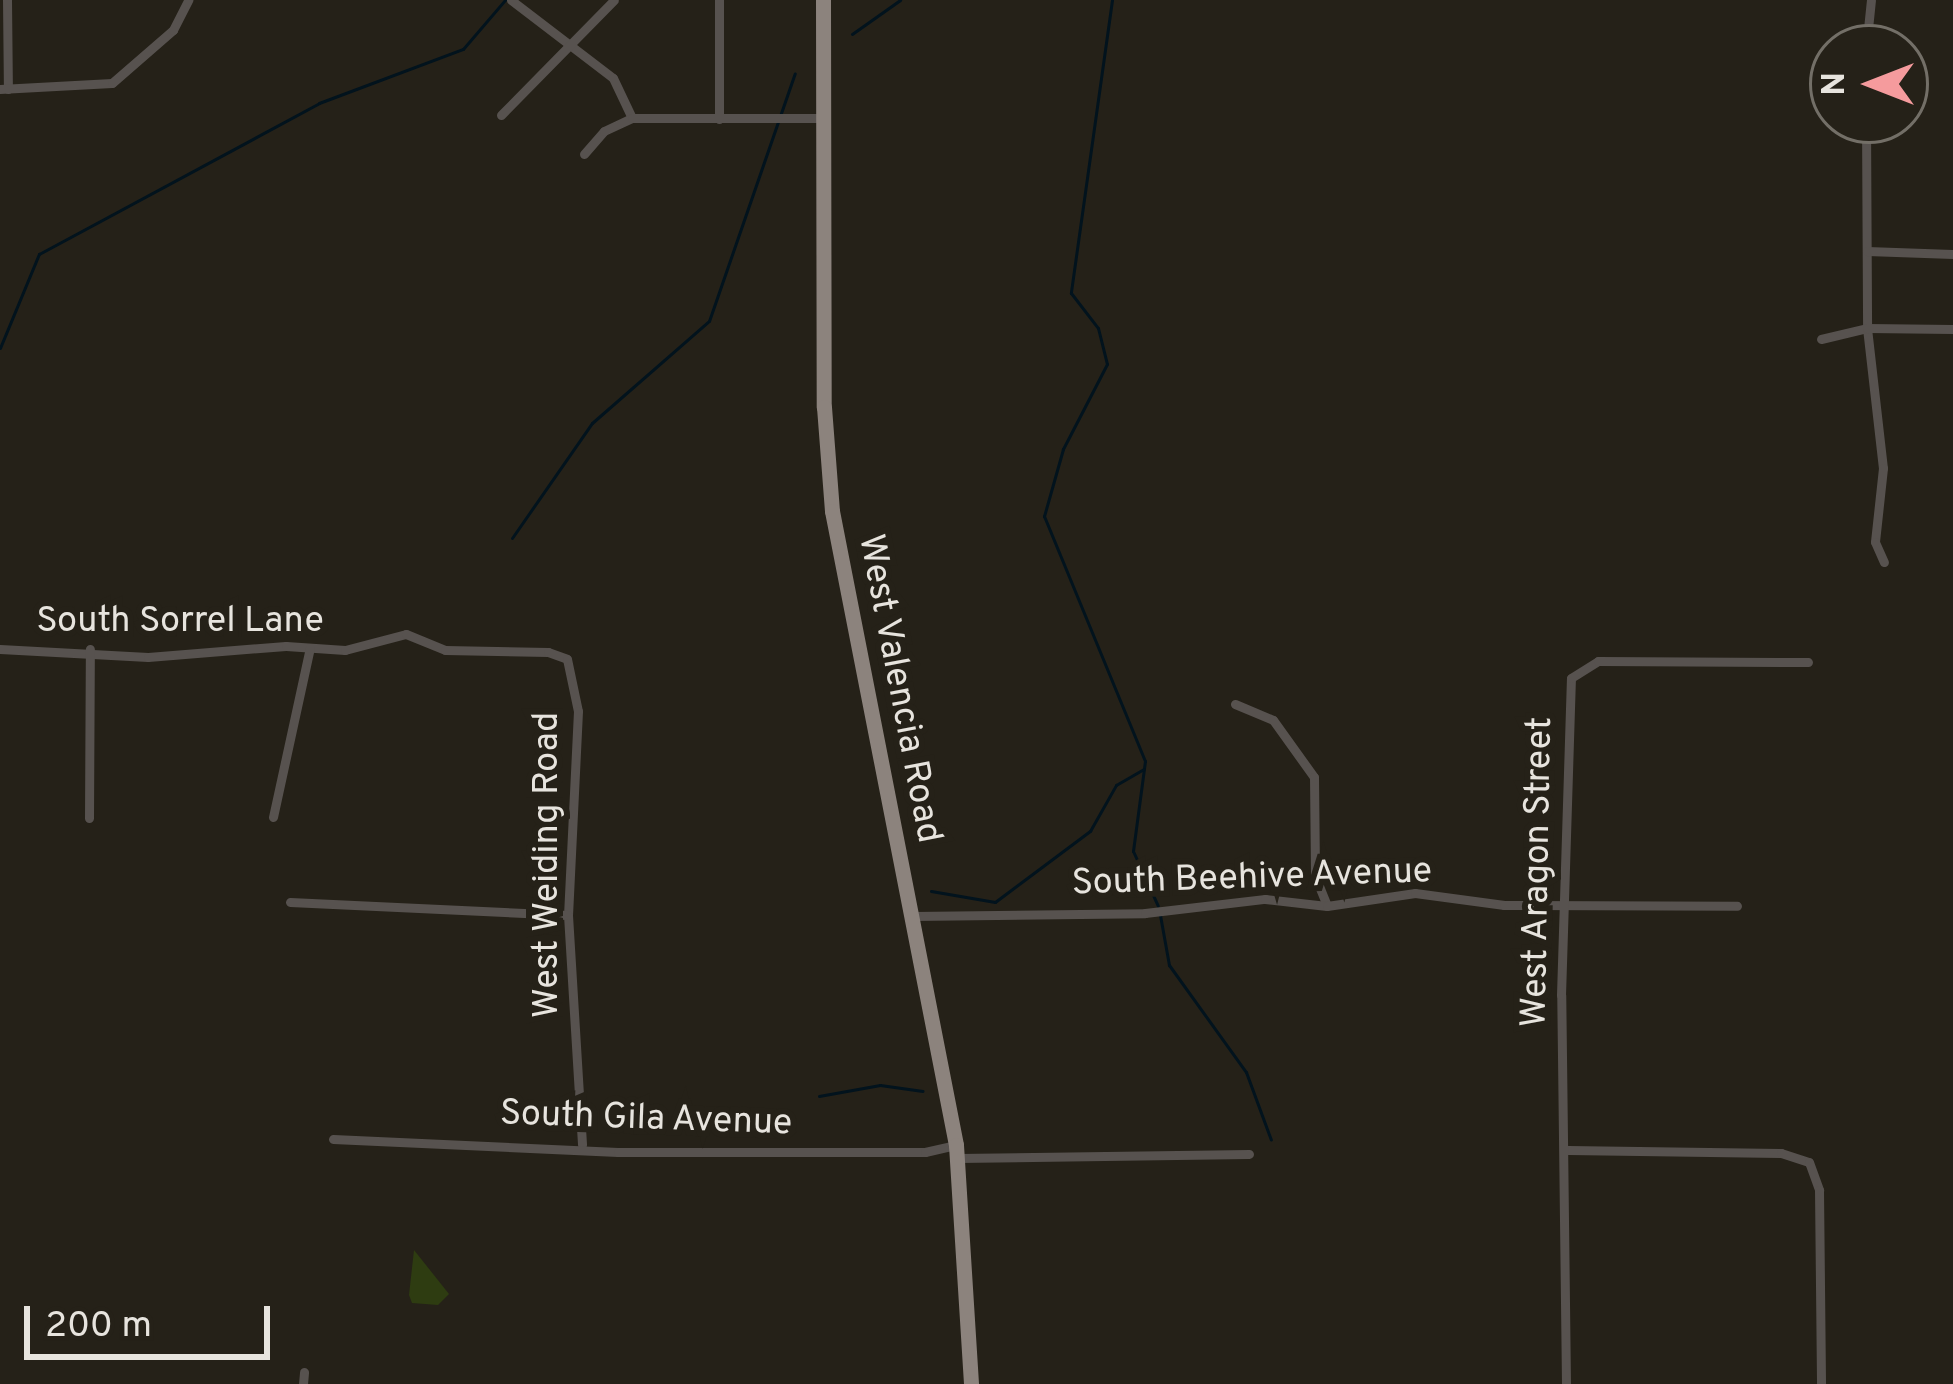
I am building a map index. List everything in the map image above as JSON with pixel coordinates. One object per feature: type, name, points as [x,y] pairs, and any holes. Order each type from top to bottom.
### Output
[{"type":"main road","name":"West Valencia Road","points":[[823,0],[824,407],[832,512],[957,1151],[971,1384]]},
{"type":"street","points":[[7,0],[4,89],[112,83],[172,30],[188,0]]},
{"type":"street","points":[[501,116],[614,0]]},
{"type":"street","points":[[719,0],[719,118]]},
{"type":"street","points":[[515,3],[613,78],[632,118]]},
{"type":"street","points":[[584,154],[604,131],[632,118],[823,118]]},
{"type":"street","points":[[1866,144],[1867,328],[1882,435],[1875,542],[1884,562]]},
{"type":"street","points":[[1867,251],[1953,254]]},
{"type":"street","points":[[1821,339],[1867,328],[1953,329]]},
{"type":"street","name":"South Sorrel Lane","points":[[0,650],[90,649],[148,657],[361,649],[406,634],[445,650],[548,652],[567,659]]},
{"type":"street","points":[[273,818],[310,648]]},
{"type":"street","points":[[89,818],[90,649]]},
{"type":"street","name":"West Weiding Road","points":[[567,659],[576,686],[579,791],[568,915],[582,1145]]},
{"type":"street","name":"West Aragon Street","points":[[1566,1384],[1568,1150],[1561,994],[1567,906],[1563,803],[1574,761],[1569,688],[1576,669],[1598,661],[1808,662]]},
{"type":"street","points":[[1235,704],[1273,720],[1314,777],[1315,877],[1327,906]]},
{"type":"street","name":"South Beehive Avenue","points":[[914,916],[1144,913],[1265,899],[1327,906],[1415,893],[1567,906],[1737,906]]},
{"type":"street","points":[[290,902],[568,915]]},
{"type":"street","name":"South Gila Avenue","points":[[333,1142],[809,1153],[1249,1154]]},
{"type":"street","points":[[1568,1150],[1781,1154],[1809,1162],[1819,1190],[1821,1384]]},
{"type":"green space","points":[[414,1250],[449,1294],[438,1305],[412,1303]]},
{"type":"waterway","points":[[0,348],[39,254],[319,103],[463,49],[505,0]]},
{"type":"waterway","points":[[852,34],[900,0]]},
{"type":"waterway","points":[[1112,0],[1071,293],[1098,328],[1107,364],[1063,449],[1044,516],[1145,761],[1133,851],[1158,906]]},
{"type":"waterway","points":[[512,538],[592,423],[709,321],[795,73]]},
{"type":"waterway","points":[[931,891],[995,902],[1090,831],[1116,785],[1144,769]]},
{"type":"waterway","points":[[1160,915],[1169,965],[1246,1072],[1271,1140]]},
{"type":"waterway","points":[[819,1096],[880,1085],[923,1091]]}]
